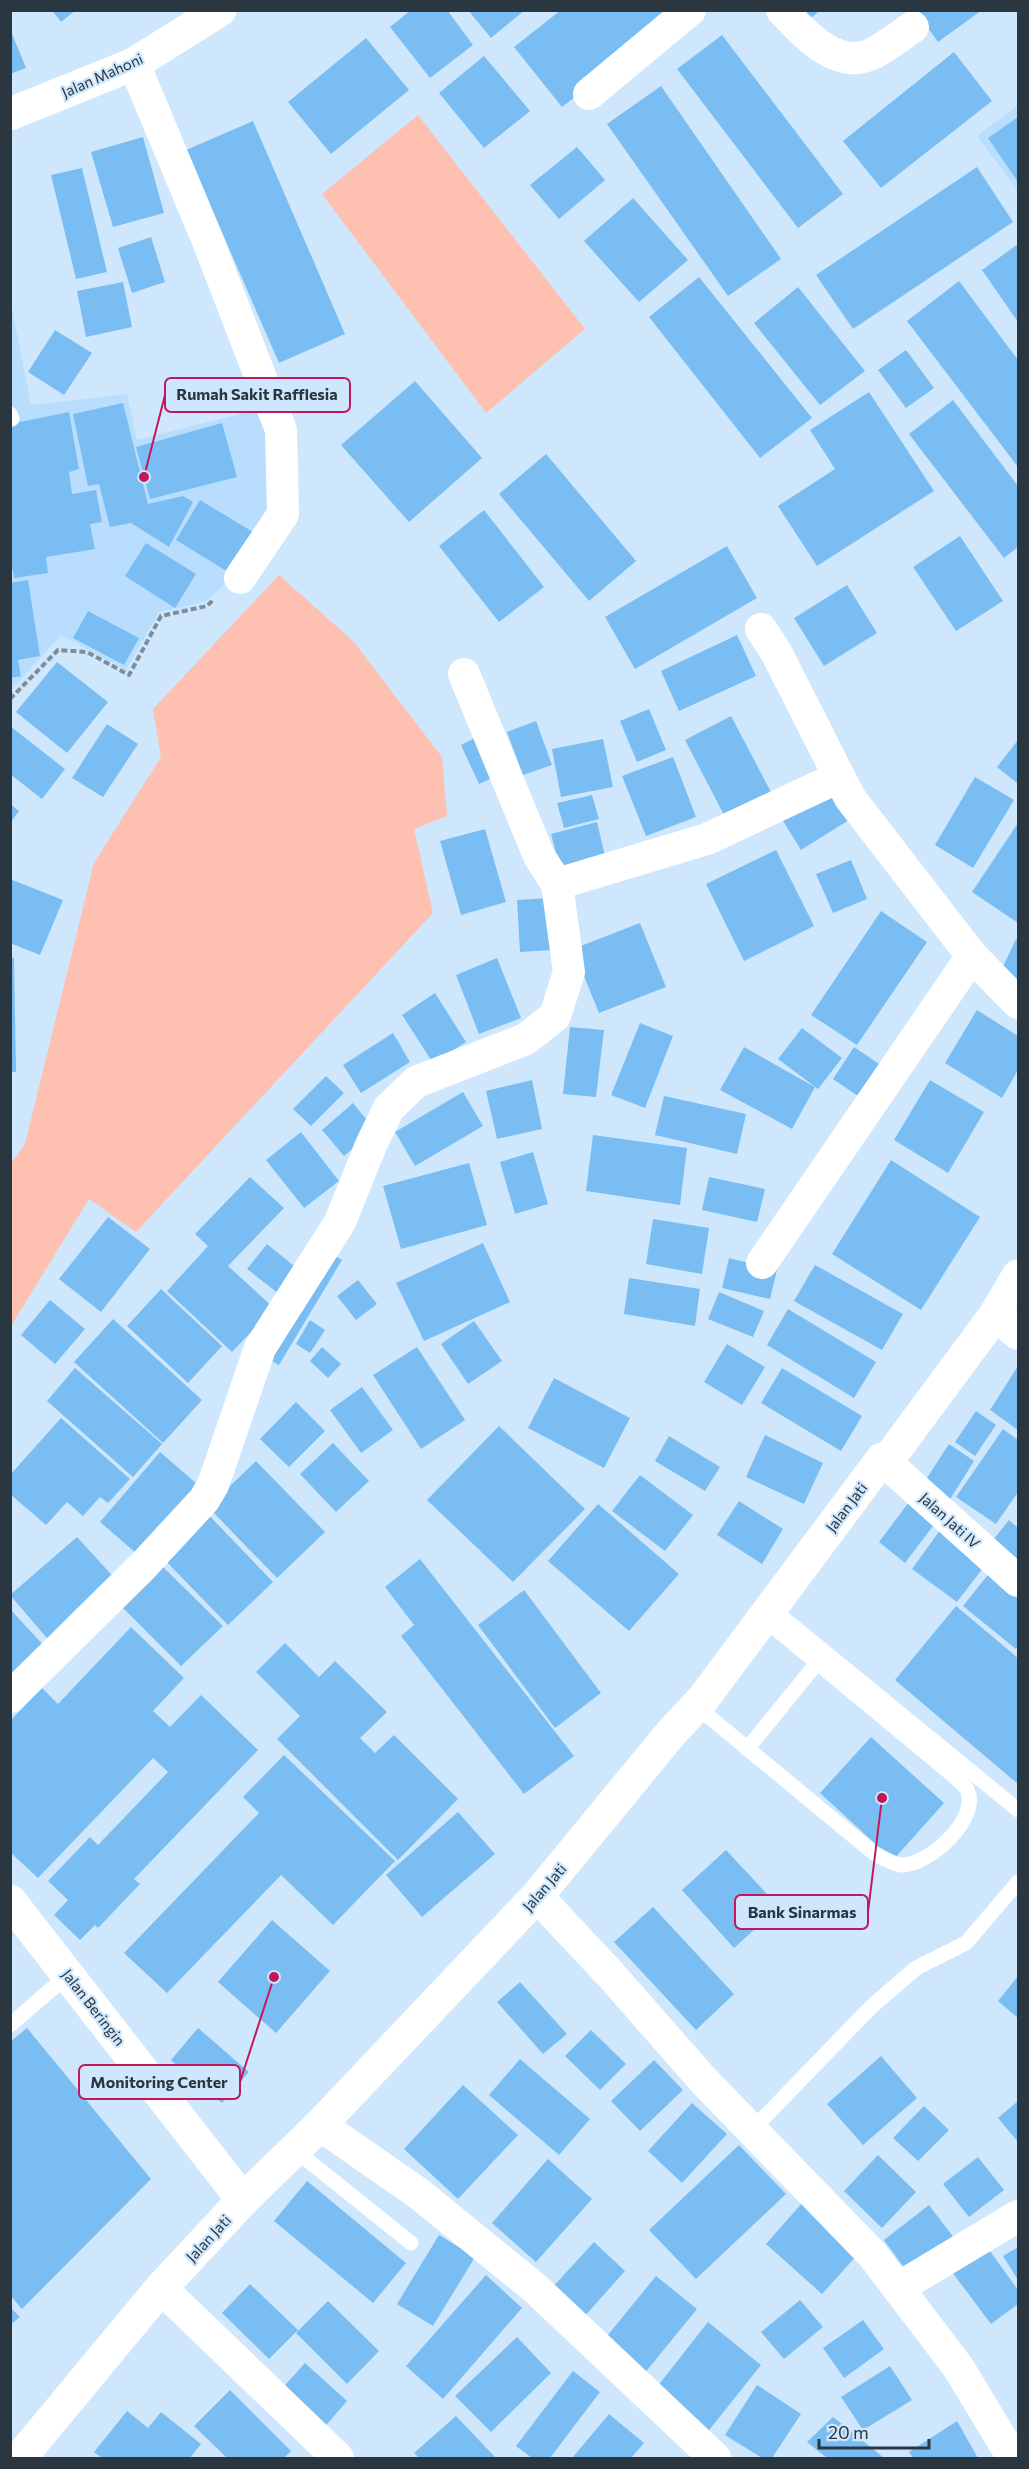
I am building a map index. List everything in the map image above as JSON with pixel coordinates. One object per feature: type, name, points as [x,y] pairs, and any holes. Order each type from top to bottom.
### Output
[{"type":"street","name":"Jalan Mahoni","points":[[10,114],[134,63],[220,10]]},
{"type":"street","points":[[589,94],[690,10]]},
{"type":"street","points":[[782,10],[813,43],[848,57],[873,53],[913,27]]},
{"type":"street","points":[[134,63],[208,241],[281,430],[283,514],[240,578]]},
{"type":"street","points":[[761,629],[776,652],[850,798],[972,956],[1018,1002]]},
{"type":"street","points":[[10,1697],[142,1566],[204,1500],[213,1485],[260,1348],[340,1222],[371,1144],[389,1108],[416,1082],[526,1039],[555,1016],[568,972],[557,884],[539,856],[464,674]]},
{"type":"street","points":[[557,884],[707,839],[839,777]]},
{"type":"street","points":[[762,1263],[972,956]]},
{"type":"street","name":"Jalan Jati","points":[[20,2458],[161,2288],[243,2200],[320,2125],[537,1896],[696,1706],[882,1459],[890,1457],[1007,1324],[1018,1276]]},
{"type":"street","name":"Jalan Jati IV","points":[[882,1459],[1018,1581]]},
{"type":"street","points":[[537,1896],[611,1975],[704,2081],[872,2254],[958,2367],[1013,2458]]},
{"type":"street","name":"Jalan Beringin","points":[[10,1901],[243,2200]]},
{"type":"street","points":[[320,2125],[418,2193],[536,2289],[715,2458]]},
{"type":"street","points":[[898,2288],[1018,2216]]},
{"type":"street","points":[[161,2288],[338,2458]]},
{"type":"lane","points":[[696,1706],[875,1854],[901,1865],[918,1861],[951,1838],[963,1823],[969,1802],[967,1790],[817,1663],[767,1613]]},
{"type":"lane","points":[[767,1613],[1018,1810]]},
{"type":"lane","points":[[747,1749],[817,1663]]},
{"type":"lane","points":[[753,2129],[870,2008],[916,1968],[966,1943],[1018,1882]]},
{"type":"lane","points":[[10,2025],[68,1975]]},
{"type":"lane","points":[[295,2150],[411,2243]]},
{"type":"path","points":[[10,699],[58,650],[87,652],[129,675],[161,616],[207,606],[240,578]]},
{"type":"shaded area","points":[[1018,105],[1018,191],[977,136]]},
{"type":"shaded area","points":[[418,115],[585,329],[486,413],[322,194]]},
{"type":"shaded area","points":[[10,298],[31,405],[127,394],[137,440],[260,409],[283,514],[235,575],[205,602],[159,612],[126,670],[61,635],[11,690]]},
{"type":"shaded area","points":[[279,575],[353,641],[442,757],[447,816],[414,829],[433,913],[136,1232],[89,1199],[11,1326],[11,1164],[25,1144],[94,863],[161,757],[153,709]]},
{"type":"building","points":[[52,10],[76,10],[61,22]]},
{"type":"building","points":[[411,10],[447,10],[473,45],[430,78],[390,27]]},
{"type":"building","points":[[468,10],[525,10],[491,38]]},
{"type":"building","points":[[561,10],[686,10],[562,107],[514,47]]},
{"type":"building","points":[[793,10],[821,10],[803,24]]},
{"type":"building","points":[[915,10],[982,10],[938,42]]},
{"type":"building","points":[[10,29],[26,68],[10,74]]},
{"type":"building","points":[[722,35],[843,194],[798,228],[677,69]]},
{"type":"building","points":[[366,38],[409,90],[331,154],[288,102]]},
{"type":"building","points":[[954,52],[992,101],[881,188],[843,141]]},
{"type":"building","points":[[484,56],[530,111],[484,148],[439,93]]},
{"type":"building","points":[[661,86],[781,259],[728,296],[607,124]]},
{"type":"building","points":[[1018,117],[1018,182],[988,138]]},
{"type":"building","points":[[253,121],[345,334],[279,363],[186,150]]},
{"type":"building","points":[[143,137],[164,213],[113,227],[91,152]]},
{"type":"building","points":[[577,147],[605,180],[559,219],[530,185]]},
{"type":"building","points":[[977,167],[1013,222],[853,329],[816,275]]},
{"type":"building","points":[[82,168],[107,272],[76,279],[51,175]]},
{"type":"building","points":[[633,198],[688,260],[639,302],[584,241]]},
{"type":"building","points":[[151,237],[165,282],[132,293],[118,248]]},
{"type":"building","points":[[1018,244],[1018,322],[982,270]]},
{"type":"building","points":[[699,277],[812,418],[760,458],[649,317]]},
{"type":"building","points":[[959,281],[1018,360],[1018,467],[907,321]]},
{"type":"building","points":[[123,282],[132,327],[86,337],[77,291]]},
{"type":"building","points":[[798,287],[865,371],[820,405],[754,323]]},
{"type":"building","points":[[55,330],[92,353],[64,395],[28,372]]},
{"type":"building","points":[[906,350],[934,388],[906,408],[878,370]]},
{"type":"building","points":[[415,381],[482,458],[409,522],[341,445]]},
{"type":"building","points":[[869,392],[934,491],[817,566],[778,506],[835,469],[810,430]]},
{"type":"building","points":[[953,400],[1018,486],[1018,547],[1004,558],[909,434]]},
{"type":"building","points":[[123,403],[148,504],[183,496],[193,502],[169,547],[131,523],[110,527],[99,484],[88,486],[73,414]]},
{"type":"building","points":[[69,412],[79,469],[69,472],[72,494],[96,490],[102,522],[90,524],[95,549],[46,557],[48,573],[14,578],[13,570],[10,570],[10,424]]},
{"type":"building","points":[[222,423],[237,477],[150,499],[136,447]]},
{"type":"building","points":[[546,454],[636,561],[589,601],[499,494]]},
{"type":"building","points":[[200,500],[253,532],[228,572],[176,540]]},
{"type":"building","points":[[484,510],[544,587],[499,622],[439,546]]},
{"type":"building","points":[[960,536],[1003,601],[956,631],[913,567]]},
{"type":"building","points":[[146,543],[196,574],[175,608],[125,576]]},
{"type":"building","points":[[727,546],[757,598],[635,669],[605,617]]},
{"type":"building","points":[[28,580],[40,656],[18,660],[21,676],[10,678],[10,583]]},
{"type":"building","points":[[847,585],[877,633],[824,666],[794,618]]},
{"type":"building","points":[[88,611],[139,638],[124,665],[73,638]]},
{"type":"building","points":[[737,635],[756,676],[679,711],[661,671]]},
{"type":"building","points":[[57,662],[108,702],[67,753],[16,712]]},
{"type":"building","points":[[649,709],[666,750],[637,762],[620,721]]},
{"type":"building","points":[[731,716],[771,792],[724,815],[685,740]]},
{"type":"building","points":[[536,721],[552,765],[523,775],[507,732]]},
{"type":"building","points":[[107,724],[138,744],[103,797],[72,778]]},
{"type":"building","points":[[10,726],[65,769],[42,799],[10,774]]},
{"type":"building","points":[[483,734],[501,774],[479,784],[461,745]]},
{"type":"building","points":[[603,739],[613,787],[561,797],[552,749]]},
{"type":"building","points":[[1018,740],[1018,784],[997,767]]},
{"type":"building","points":[[673,757],[696,817],[646,836],[622,776]]},
{"type":"building","points":[[975,777],[1014,800],[973,868],[935,845]]},
{"type":"building","points":[[834,790],[852,818],[801,850],[783,821]]},
{"type":"building","points":[[592,795],[599,819],[564,828],[557,803]]},
{"type":"building","points":[[10,804],[19,811],[10,823]]},
{"type":"building","points":[[597,822],[606,860],[561,872],[551,834]]},
{"type":"building","points":[[1018,823],[1018,923],[972,892]]},
{"type":"building","points":[[485,829],[506,902],[461,915],[440,841]]},
{"type":"building","points":[[776,850],[814,926],[744,961],[706,884]]},
{"type":"building","points":[[851,860],[867,899],[833,913],[816,874]]},
{"type":"building","points":[[10,879],[63,900],[40,955],[10,943]]},
{"type":"building","points":[[550,898],[553,950],[520,952],[517,900]]},
{"type":"building","points":[[881,911],[927,942],[857,1045],[811,1015]]},
{"type":"building","points":[[640,923],[666,987],[599,1013],[573,949]]},
{"type":"building","points":[[1016,939],[1018,940],[1018,982],[1000,973]]},
{"type":"building","points":[[10,958],[14,958],[16,1072],[10,1072]]},
{"type":"building","points":[[497,958],[521,1018],[479,1034],[456,975]]},
{"type":"building","points":[[435,993],[466,1042],[433,1063],[402,1015]]},
{"type":"building","points":[[977,1010],[1018,1036],[1018,1070],[1002,1098],[945,1063]]},
{"type":"building","points":[[640,1023],[673,1036],[645,1108],[611,1095]]},
{"type":"building","points":[[570,1027],[604,1030],[596,1097],[563,1094]]},
{"type":"building","points":[[802,1028],[842,1058],[818,1089],[778,1059]]},
{"type":"building","points":[[393,1033],[410,1062],[361,1093],[343,1065]]},
{"type":"building","points":[[744,1047],[815,1087],[792,1129],[720,1090]]},
{"type":"building","points":[[854,1047],[882,1066],[861,1098],[833,1079]]},
{"type":"building","points":[[326,1076],[344,1093],[311,1126],[293,1109]]},
{"type":"building","points":[[532,1080],[542,1129],[497,1139],[486,1091]]},
{"type":"building","points":[[930,1080],[984,1112],[948,1173],[894,1140]]},
{"type":"building","points":[[463,1092],[483,1126],[415,1166],[395,1132]]},
{"type":"building","points":[[664,1096],[746,1114],[737,1154],[655,1135]]},
{"type":"building","points":[[353,1103],[375,1130],[344,1156],[322,1130]]},
{"type":"building","points":[[301,1132],[339,1181],[304,1208],[266,1160]]},
{"type":"building","points":[[593,1135],[687,1148],[680,1205],[586,1191]]},
{"type":"building","points":[[533,1152],[548,1204],[515,1214],[500,1162]]},
{"type":"building","points":[[891,1160],[980,1217],[921,1310],[832,1254]]},
{"type":"building","points":[[469,1163],[487,1225],[401,1249],[383,1186]]},
{"type":"building","points":[[250,1177],[284,1208],[228,1266],[274,1308],[232,1352],[167,1291],[208,1246],[195,1234]]},
{"type":"building","points":[[709,1177],[765,1189],[757,1222],[702,1210]]},
{"type":"building","points":[[108,1217],[150,1249],[101,1312],[59,1279]]},
{"type":"building","points":[[653,1219],[709,1228],[702,1274],[646,1264]]},
{"type":"building","points":[[483,1243],[510,1302],[424,1341],[396,1283]]},
{"type":"building","points":[[267,1244],[299,1270],[279,1294],[247,1269]]},
{"type":"building","points":[[326,1250],[342,1260],[279,1365],[263,1356]]},
{"type":"building","points":[[729,1258],[777,1270],[770,1299],[722,1288]]},
{"type":"building","points":[[815,1265],[903,1314],[882,1350],[794,1301]]},
{"type":"building","points":[[629,1278],[700,1289],[695,1326],[624,1314]]},
{"type":"building","points":[[358,1280],[377,1304],[356,1320],[337,1296]]},
{"type":"building","points":[[161,1289],[222,1346],[188,1383],[127,1326]]},
{"type":"building","points":[[719,1292],[764,1311],[753,1337],[708,1319]]},
{"type":"building","points":[[50,1300],[85,1329],[55,1364],[21,1335]]},
{"type":"building","points":[[788,1309],[876,1362],[854,1398],[767,1345]]},
{"type":"building","points":[[113,1319],[202,1400],[163,1443],[74,1362]]},
{"type":"building","points":[[310,1320],[325,1330],[310,1353],[296,1344]]},
{"type":"building","points":[[474,1321],[502,1361],[468,1384],[441,1344]]},
{"type":"building","points":[[727,1344],[765,1367],[742,1405],[704,1382]]},
{"type":"building","points":[[322,1347],[341,1364],[328,1378],[310,1361]]},
{"type":"building","points":[[417,1347],[465,1420],[421,1449],[373,1375]]},
{"type":"building","points":[[1018,1366],[1018,1430],[990,1410]]},
{"type":"building","points":[[75,1368],[162,1444],[133,1477],[47,1401]]},
{"type":"building","points":[[782,1368],[862,1416],[841,1451],[761,1403]]},
{"type":"building","points":[[554,1378],[630,1418],[604,1468],[528,1428]]},
{"type":"building","points":[[362,1387],[393,1430],[361,1453],[330,1410]]},
{"type":"building","points":[[296,1402],[325,1431],[289,1467],[260,1439]]},
{"type":"building","points":[[976,1411],[996,1425],[975,1456],[955,1442]]},
{"type":"building","points":[[61,1418],[130,1479],[108,1503],[100,1497],[83,1516],[67,1502],[46,1525],[10,1494],[10,1475]]},
{"type":"building","points":[[499,1426],[585,1509],[513,1582],[427,1500]]},
{"type":"building","points":[[1003,1429],[1018,1440],[1018,1492],[996,1524],[956,1497]]},
{"type":"building","points":[[765,1435],[823,1463],[804,1504],[746,1477]]},
{"type":"building","points":[[669,1436],[720,1467],[705,1491],[655,1461]]},
{"type":"building","points":[[333,1443],[369,1481],[336,1512],[300,1474]]},
{"type":"building","points":[[949,1444],[974,1461],[949,1501],[923,1484]]},
{"type":"building","points":[[160,1452],[204,1490],[143,1559],[100,1522]]},
{"type":"building","points":[[256,1461],[325,1532],[277,1578],[208,1507]]},
{"type":"building","points":[[640,1475],[693,1515],[665,1551],[612,1511]]},
{"type":"building","points":[[912,1498],[939,1518],[905,1563],[879,1542]]},
{"type":"building","points":[[739,1501],[783,1529],[762,1564],[717,1535]]},
{"type":"building","points":[[598,1504],[679,1574],[629,1631],[548,1561]]},
{"type":"building","points":[[204,1510],[273,1582],[228,1625],[158,1553]]},
{"type":"building","points":[[1009,1520],[1018,1528],[1018,1569],[989,1545]]},
{"type":"building","points":[[943,1526],[989,1560],[957,1602],[912,1569]]},
{"type":"building","points":[[77,1537],[120,1584],[52,1644],[10,1595]]},
{"type":"building","points":[[420,1559],[574,1756],[524,1794],[401,1636],[414,1625],[385,1587]]},
{"type":"building","points":[[157,1561],[223,1626],[181,1666],[116,1601]]},
{"type":"building","points":[[995,1566],[1018,1586],[1018,1646],[1016,1649],[963,1606]]},
{"type":"building","points":[[524,1590],[601,1693],[555,1728],[478,1625]]},
{"type":"building","points":[[956,1606],[1018,1658],[1018,1784],[895,1680]]},
{"type":"building","points":[[10,1609],[46,1648],[10,1680]]},
{"type":"building","points":[[131,1627],[184,1678],[153,1711],[170,1727],[201,1695],[258,1750],[134,1879],[140,1884],[98,1928],[95,1925],[80,1940],[54,1915],[68,1900],[48,1881],[90,1837],[98,1845],[168,1772],[153,1758],[38,1878],[10,1852],[10,1721],[42,1688],[58,1704]]},
{"type":"building","points":[[285,1643],[319,1677],[335,1661],[387,1712],[360,1738],[375,1753],[394,1735],[458,1799],[398,1860],[277,1739],[300,1716],[256,1672]]},
{"type":"building","points":[[871,1737],[944,1803],[893,1860],[820,1793]]},
{"type":"building","points":[[284,1755],[395,1861],[333,1925],[281,1875],[167,1993],[124,1953],[259,1813],[243,1797]]},
{"type":"building","points":[[458,1812],[495,1854],[422,1917],[386,1875]]},
{"type":"building","points":[[726,1850],[779,1907],[734,1948],[682,1890]]},
{"type":"building","points":[[653,1907],[734,1994],[696,2030],[614,1942]]},
{"type":"building","points":[[272,1920],[330,1971],[276,2033],[218,1982]]},
{"type":"building","points":[[1018,1976],[1018,2018],[998,2001]]},
{"type":"building","points":[[520,1982],[567,2034],[543,2054],[497,2002]]},
{"type":"building","points":[[27,2028],[151,2179],[22,2309],[10,2295],[10,2042]]},
{"type":"building","points":[[198,2028],[249,2072],[222,2103],[171,2060]]},
{"type":"building","points":[[591,2030],[626,2064],[600,2090],[565,2056]]},
{"type":"building","points":[[881,2056],[917,2098],[863,2145],[827,2104]]},
{"type":"building","points":[[520,2059],[590,2119],[559,2155],[489,2095]]},
{"type":"building","points":[[654,2060],[683,2090],[640,2131],[611,2101]]},
{"type":"building","points":[[463,2085],[518,2135],[458,2199],[404,2149]]},
{"type":"building","points":[[1018,2101],[1018,2142],[998,2118]]},
{"type":"building","points":[[692,2103],[727,2134],[682,2183],[648,2151]]},
{"type":"building","points":[[924,2106],[949,2130],[918,2161],[893,2138]]},
{"type":"building","points":[[739,2145],[786,2194],[696,2279],[649,2230]]},
{"type":"building","points":[[878,2155],[916,2192],[882,2228],[844,2191]]},
{"type":"building","points":[[978,2157],[1004,2190],[969,2217],[943,2184]]},
{"type":"building","points":[[548,2159],[592,2199],[536,2262],[492,2223]]},
{"type":"building","points":[[307,2181],[406,2263],[373,2303],[274,2221]]},
{"type":"building","points":[[803,2202],[860,2252],[822,2294],[766,2244]]},
{"type":"building","points":[[929,2205],[954,2238],[908,2273],[884,2240]]},
{"type":"building","points":[[439,2235],[475,2257],[433,2326],[397,2304]]},
{"type":"building","points":[[594,2242],[625,2271],[583,2318],[551,2289]]},
{"type":"building","points":[[987,2247],[1018,2290],[1018,2304],[991,2324],[952,2272]]},
{"type":"building","points":[[1018,2247],[1018,2280],[1003,2256]]},
{"type":"building","points":[[486,2275],[522,2308],[443,2399],[406,2366]]},
{"type":"building","points":[[656,2276],[697,2309],[644,2374],[603,2341]]},
{"type":"building","points":[[250,2284],[298,2330],[269,2359],[222,2313]]},
{"type":"building","points":[[800,2300],[823,2327],[784,2359],[761,2332]]},
{"type":"building","points":[[328,2301],[379,2351],[347,2384],[296,2333]]},
{"type":"building","points":[[10,2307],[20,2317],[10,2325]]},
{"type":"building","points":[[863,2320],[884,2349],[844,2378],[823,2348]]},
{"type":"building","points":[[708,2322],[761,2365],[706,2434],[653,2392]]},
{"type":"building","points":[[517,2337],[551,2373],[491,2432],[455,2396]]},
{"type":"building","points":[[305,2363],[347,2401],[322,2430],[279,2392]]},
{"type":"building","points":[[890,2366],[912,2400],[863,2430],[841,2397]]},
{"type":"building","points":[[573,2371],[600,2392],[550,2458],[532,2458],[516,2446]]},
{"type":"building","points":[[757,2385],[801,2414],[772,2458],[762,2458],[725,2435]]},
{"type":"building","points":[[230,2390],[291,2451],[284,2458],[227,2458],[194,2426]]},
{"type":"building","points":[[127,2411],[148,2428],[161,2412],[201,2444],[190,2458],[102,2458],[94,2452]]},
{"type":"building","points":[[609,2414],[644,2443],[631,2458],[574,2458],[573,2457]]},
{"type":"building","points":[[456,2416],[496,2458],[419,2458],[414,2453]]},
{"type":"building","points":[[833,2417],[884,2458],[827,2458],[807,2442]]},
{"type":"building","points":[[957,2421],[978,2458],[913,2458],[909,2452]]},
{"type":"place","name":"Rumah Sakit Rafflesia","points":[[144,477]]},
{"type":"place","name":"Bank Sinarmas","points":[[882,1798]]},
{"type":"place","name":"Monitoring Center","points":[[274,1977]]}]
